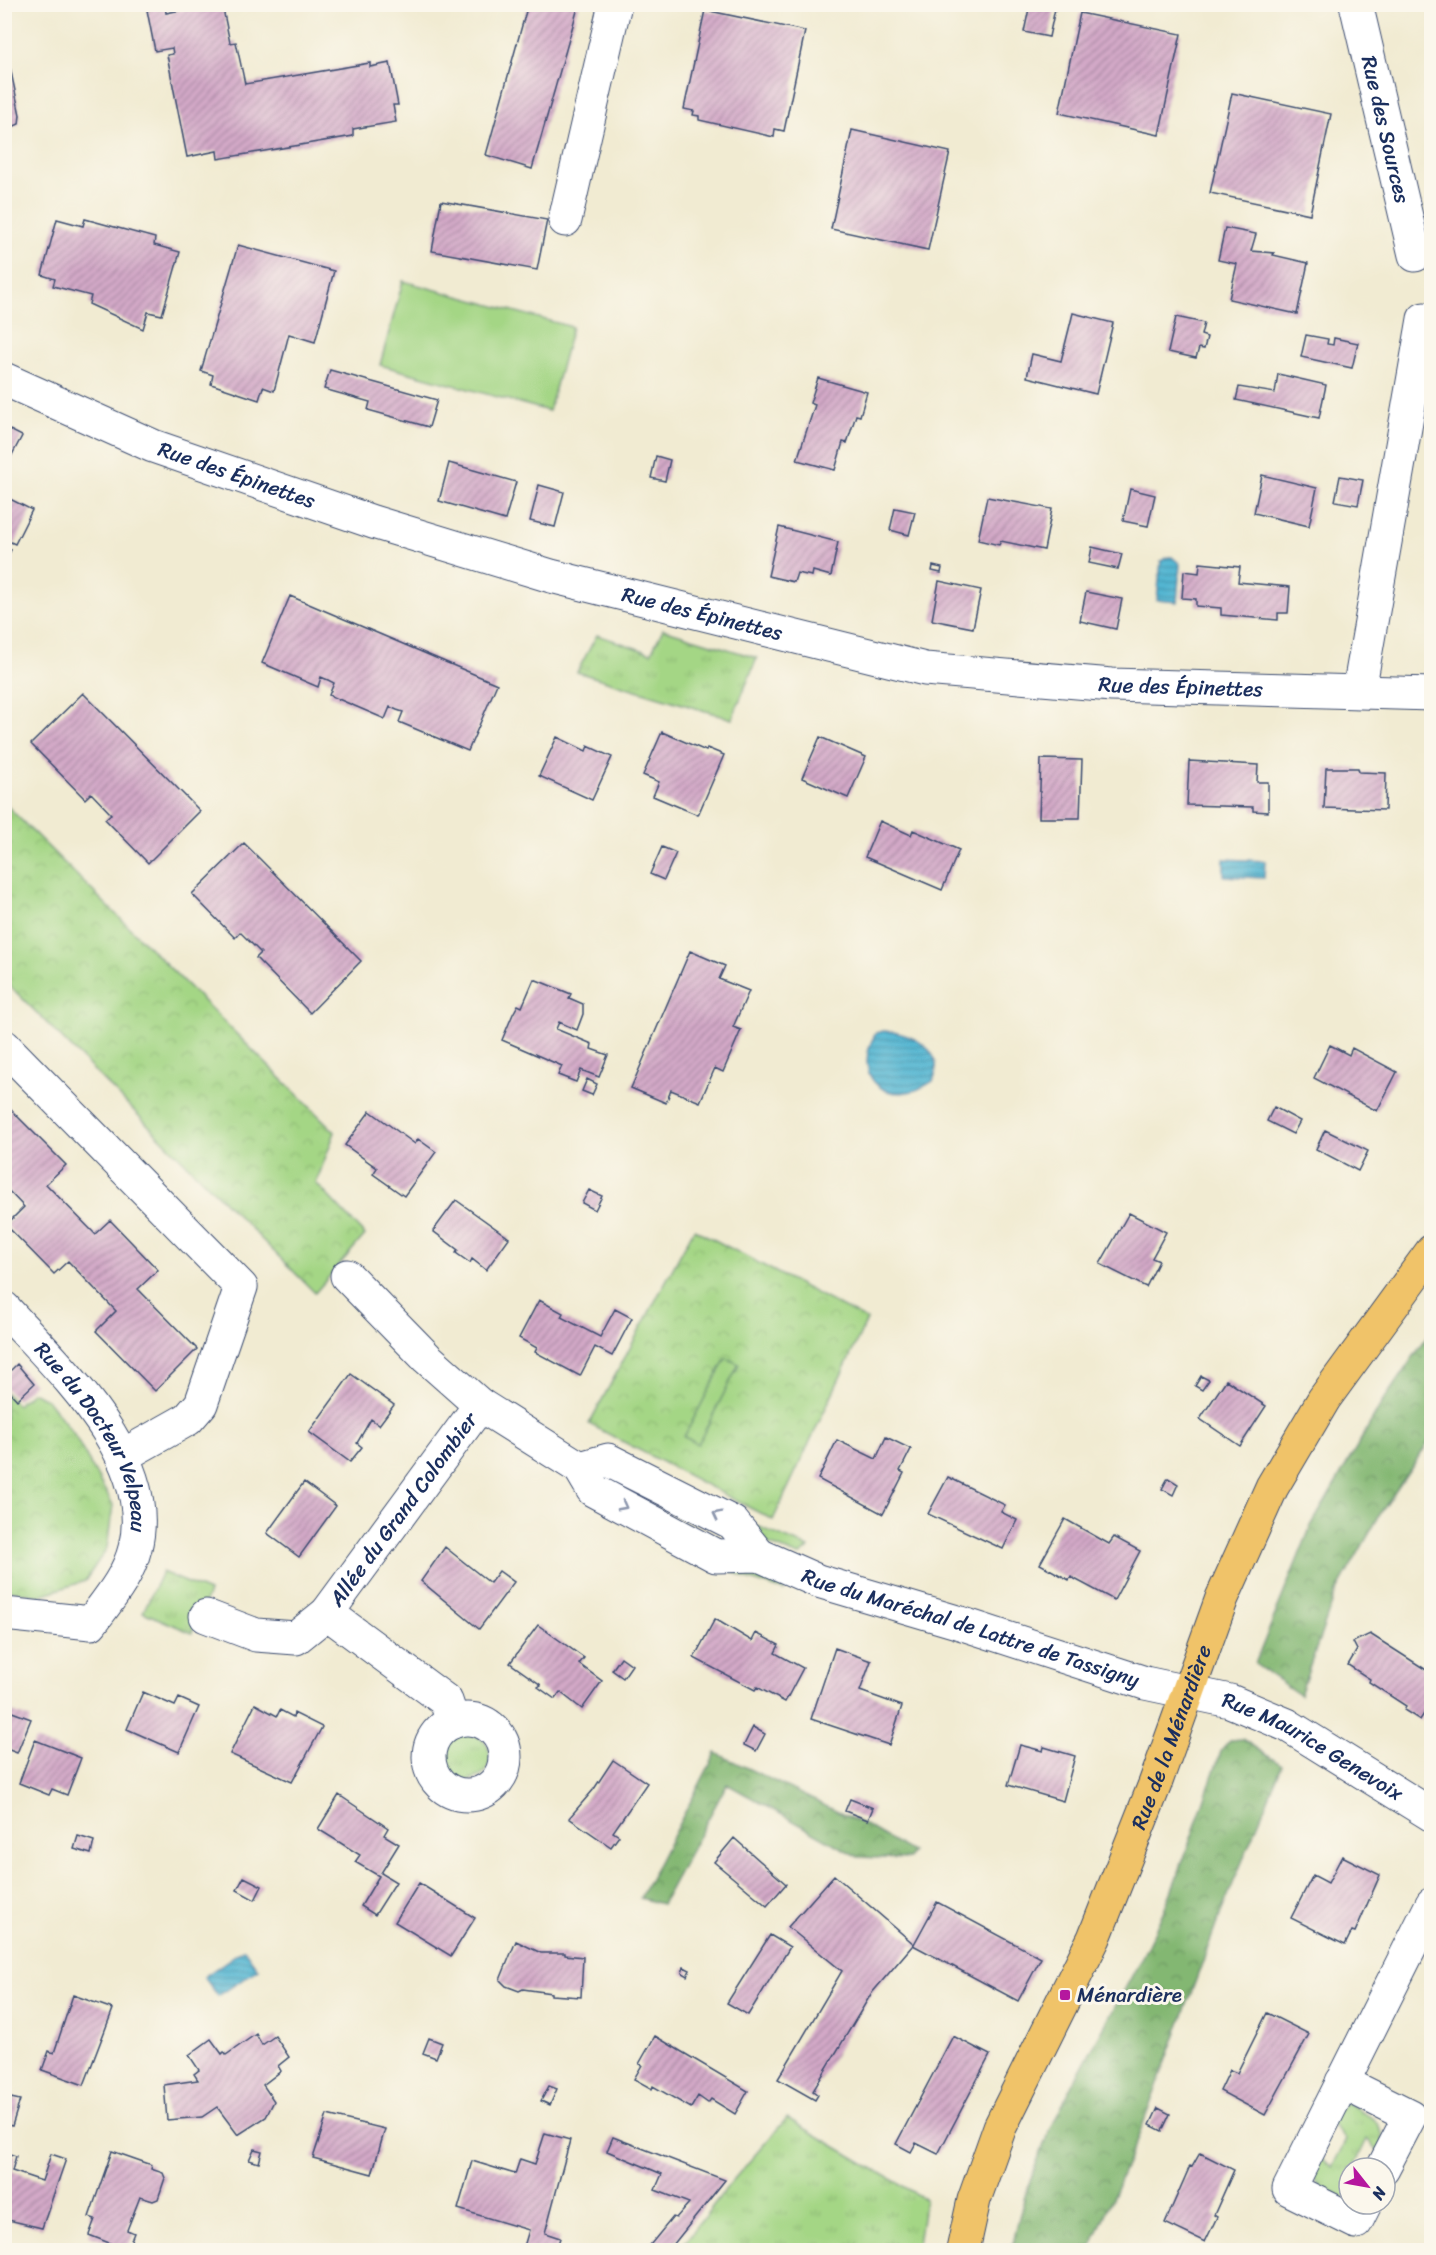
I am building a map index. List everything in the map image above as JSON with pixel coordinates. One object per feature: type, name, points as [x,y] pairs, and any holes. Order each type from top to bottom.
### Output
[{"type":"main road","name":"Rue de la Ménardière","points":[[963,2250],[974,2200],[1000,2127],[1094,1938],[1155,1784],[1186,1692],[1222,1598],[1272,1487],[1324,1399],[1431,1251]]},
{"type":"street","points":[[565,220],[615,4]]},
{"type":"street","name":"Rue des Sources","points":[[1356,4],[1416,255]]},
{"type":"street","points":[[1359,691],[1424,320]]},
{"type":"street","name":"Rue des Épinettes","points":[[4,379],[153,446],[373,522],[551,576],[925,669],[1112,685],[1431,694]]},
{"type":"street","points":[[4,1046],[241,1287],[201,1404],[188,1419],[124,1455]]},
{"type":"street","name":"Rue du Maréchal de Lattre de Tassigny","points":[[347,1275],[428,1358],[480,1405],[580,1468],[608,1460],[733,1523],[759,1555],[818,1581],[957,1622],[1145,1683],[1186,1692]]},
{"type":"street","name":"Rue du Docteur Velpeau","points":[[4,1308],[73,1384],[124,1455],[139,1503],[135,1547],[120,1582],[91,1623],[4,1614]]},
{"type":"street","name":"Allée du Grand Colombier","points":[[206,1616],[256,1635],[296,1638],[327,1613],[480,1405]]},
{"type":"street","name":"Allée du Grand Colombier","points":[[327,1613],[446,1701],[453,1722]]},
{"type":"street","name":"Rue Maurice Genevoix","points":[[1186,1692],[1230,1701],[1287,1725],[1431,1815]]},
{"type":"street","points":[[1337,2213],[1289,2189],[1431,1904]]},
{"type":"street","points":[[1342,2082],[1410,2116],[1389,2156]]},
{"type":"street","points":[[1344,2216],[1356,2222],[1359,2216]]},
{"type":"green space","points":[[403,281],[572,327],[549,411],[380,365]]},
{"type":"green space","points":[[663,629],[757,658],[732,719],[577,672],[597,635],[651,653]]},
{"type":"green space","points":[[4,803],[335,1132],[316,1183],[365,1235],[315,1293],[5,981]]},
{"type":"green space","points":[[694,1229],[867,1320],[773,1520],[589,1424]]},
{"type":"green space","points":[[1431,1331],[1431,1439],[1382,1511],[1335,1594],[1300,1695],[1255,1664],[1311,1526],[1382,1403]]},
{"type":"green space","points":[[726,1358],[739,1364],[698,1444],[684,1437]]},
{"type":"green space","points":[[5,1392],[17,1405],[32,1392],[47,1399],[73,1433],[113,1505],[107,1548],[85,1581],[38,1596],[5,1589]]},
{"type":"green space","points":[[745,1521],[809,1548],[799,1556],[764,1542]]},
{"type":"green space","points":[[715,1562],[745,1563],[788,1581],[784,1591],[745,1578]]},
{"type":"green space","points":[[162,1572],[209,1592],[192,1633],[143,1612]]},
{"type":"green space","points":[[467,1734],[476,1735],[484,1740],[489,1748],[489,1766],[484,1774],[476,1779],[467,1780],[458,1779],[450,1774],[445,1766],[444,1757],[445,1748],[450,1740],[458,1735]]},
{"type":"green space","points":[[1242,1739],[1282,1765],[1218,1920],[1139,2135],[1090,2250],[1012,2250],[1021,2209],[1034,2170],[1067,2095],[1127,1986],[1157,1925],[1178,1875],[1222,1749],[1230,1740]]},
{"type":"green space","points":[[716,1753],[867,1826],[912,1852],[909,1859],[858,1857],[727,1784],[662,1904],[640,1898]]},
{"type":"green space","points":[[1344,2102],[1369,2116],[1380,2128],[1383,2136],[1381,2155],[1367,2139],[1359,2156],[1338,2156],[1346,2140],[1329,2120]]},
{"type":"green space","points":[[787,2118],[925,2199],[917,2250],[679,2250],[728,2186]]},
{"type":"green space","points":[[1313,2151],[1332,2167],[1337,2157],[1337,2195],[1324,2190],[1311,2175]]},
{"type":"water","points":[[1172,557],[1180,564],[1177,602],[1157,600],[1161,561]]},
{"type":"water","points":[[1224,859],[1265,861],[1264,878],[1224,876]]},
{"type":"water","points":[[884,1031],[915,1039],[931,1052],[936,1070],[933,1081],[902,1093],[878,1086],[871,1077],[867,1065],[869,1050],[876,1033]]},
{"type":"water","points":[[244,1949],[258,1969],[218,1996],[204,1977]]},
{"type":"building","points":[[210,4],[222,4],[230,43],[236,42],[245,84],[370,63],[370,67],[390,63],[398,105],[393,105],[396,122],[353,129],[353,136],[218,159],[217,151],[187,157],[167,55],[173,54],[172,48],[155,51],[147,10],[165,6],[166,13]]},
{"type":"building","points":[[528,4],[579,4],[532,169],[486,155]]},
{"type":"building","points":[[1030,4],[1056,4],[1049,37],[1024,32]]},
{"type":"building","points":[[705,10],[805,31],[784,131],[775,129],[774,137],[699,120],[699,116],[693,115],[694,111],[684,109]]},
{"type":"building","points":[[1080,13],[1181,34],[1159,135],[1059,113]]},
{"type":"building","points":[[4,38],[20,115],[19,124],[10,128],[4,127]]},
{"type":"building","points":[[1232,93],[1331,114],[1310,214],[1210,193]]},
{"type":"building","points":[[852,130],[950,152],[928,250],[831,229]]},
{"type":"building","points":[[4,191],[9,192],[5,206],[4,206]]},
{"type":"building","points":[[441,201],[547,220],[537,270],[432,251]]},
{"type":"building","points":[[57,219],[83,226],[85,219],[155,238],[154,245],[180,252],[162,315],[148,312],[143,329],[89,304],[91,296],[53,286],[55,279],[42,275]]},
{"type":"building","points":[[1225,228],[1256,234],[1251,251],[1274,253],[1273,255],[1308,263],[1297,314],[1229,299],[1237,264],[1218,260]]},
{"type":"building","points":[[238,245],[334,271],[315,342],[289,334],[274,391],[263,387],[259,400],[211,384],[213,375],[201,371]]},
{"type":"building","points":[[1073,313],[1113,323],[1096,394],[1027,377],[1032,354],[1061,361]]},
{"type":"building","points":[[1176,317],[1204,323],[1201,335],[1207,337],[1204,349],[1199,348],[1196,358],[1168,352]]},
{"type":"building","points":[[1306,335],[1328,339],[1327,344],[1333,345],[1334,338],[1358,343],[1352,368],[1301,357]]},
{"type":"building","points":[[330,370],[437,400],[429,427],[368,410],[370,402],[324,389]]},
{"type":"building","points":[[1278,374],[1326,385],[1319,418],[1236,400],[1239,387],[1275,393]]},
{"type":"building","points":[[818,378],[867,392],[860,416],[856,415],[847,443],[843,442],[835,470],[797,460],[815,405],[810,403]]},
{"type":"building","points":[[4,427],[22,436],[4,470]]},
{"type":"building","points":[[656,456],[670,460],[665,481],[651,478]]},
{"type":"building","points":[[449,463],[516,482],[505,520],[439,501]]},
{"type":"building","points":[[1262,475],[1317,488],[1309,526],[1254,513]]},
{"type":"building","points":[[1340,476],[1363,480],[1358,505],[1335,501]]},
{"type":"building","points":[[539,485],[564,492],[555,527],[530,521]]},
{"type":"building","points":[[1130,489],[1155,495],[1148,526],[1123,521]]},
{"type":"building","points":[[4,496],[32,510],[15,544],[4,539]]},
{"type":"building","points":[[987,497],[1052,509],[1044,550],[1001,541],[999,545],[978,540]]},
{"type":"building","points":[[895,508],[915,512],[909,535],[890,530]]},
{"type":"building","points":[[779,527],[838,542],[831,576],[813,571],[812,576],[797,573],[794,582],[768,576]]},
{"type":"building","points":[[4,547],[11,550],[4,564]]},
{"type":"building","points":[[1092,547],[1122,554],[1118,569],[1089,563]]},
{"type":"building","points":[[1200,563],[1240,567],[1238,582],[1290,587],[1288,613],[1278,613],[1278,620],[1221,615],[1221,608],[1196,606],[1196,599],[1182,598],[1184,571],[1199,573]]},
{"type":"building","points":[[933,566],[942,568],[941,573],[932,571]]},
{"type":"building","points":[[939,581],[981,590],[973,628],[932,620]]},
{"type":"building","points":[[1086,592],[1122,599],[1116,629],[1080,621]]},
{"type":"building","points":[[290,596],[497,684],[468,751],[399,722],[403,712],[390,707],[385,719],[329,695],[334,683],[328,680],[321,677],[318,687],[262,663]]},
{"type":"building","points":[[83,693],[200,811],[148,863],[105,819],[111,814],[91,793],[85,799],[31,744]]},
{"type":"building","points":[[662,732],[706,751],[707,748],[724,755],[698,815],[653,796],[659,782],[643,775]]},
{"type":"building","points":[[557,737],[586,751],[588,746],[612,757],[592,800],[539,776]]},
{"type":"building","points":[[820,737],[866,757],[848,798],[802,778]]},
{"type":"building","points":[[1041,759],[1082,760],[1080,818],[1039,818]]},
{"type":"building","points":[[1189,761],[1258,765],[1257,782],[1268,782],[1268,812],[1253,811],[1253,807],[1187,805]]},
{"type":"building","points":[[1326,768],[1358,768],[1359,772],[1386,773],[1385,810],[1324,808]]},
{"type":"building","points":[[880,821],[911,835],[913,830],[959,850],[942,890],[865,857]]},
{"type":"building","points":[[244,843],[361,961],[310,1013],[256,958],[261,953],[240,932],[235,938],[192,894]]},
{"type":"building","points":[[662,847],[676,853],[664,880],[650,874]]},
{"type":"building","points":[[690,951],[725,966],[719,979],[749,991],[733,1027],[741,1030],[723,1072],[715,1068],[700,1102],[671,1090],[666,1103],[631,1088]]},
{"type":"building","points":[[534,979],[571,994],[569,998],[583,1004],[583,1014],[577,1030],[559,1022],[556,1029],[592,1044],[591,1049],[608,1055],[599,1077],[581,1070],[576,1082],[558,1075],[562,1066],[502,1040],[518,1005],[522,1007]]},
{"type":"building","points":[[1330,1045],[1349,1055],[1352,1048],[1397,1072],[1377,1111],[1314,1078]]},
{"type":"building","points":[[587,1079],[597,1084],[592,1095],[582,1091]]},
{"type":"building","points":[[7,1106],[66,1165],[46,1184],[95,1234],[110,1220],[158,1270],[138,1289],[197,1349],[155,1391],[96,1331],[116,1311],[68,1261],[54,1274],[6,1225],[24,1207],[5,1187],[5,1108]]},
{"type":"building","points":[[1274,1107],[1300,1121],[1293,1134],[1267,1121]]},
{"type":"building","points":[[370,1111],[415,1144],[418,1139],[436,1152],[404,1196],[373,1174],[377,1168],[345,1145]]},
{"type":"building","points":[[1325,1130],[1368,1151],[1358,1171],[1316,1149]]},
{"type":"building","points":[[589,1190],[602,1196],[595,1210],[582,1203]]},
{"type":"building","points":[[456,1200],[509,1238],[486,1270],[472,1259],[470,1263],[456,1253],[458,1250],[433,1231]]},
{"type":"building","points":[[1129,1213],[1166,1232],[1152,1258],[1159,1261],[1146,1287],[1100,1264]]},
{"type":"building","points":[[539,1300],[563,1313],[561,1317],[600,1337],[615,1309],[632,1318],[612,1356],[595,1347],[580,1376],[535,1352],[537,1348],[519,1338]]},
{"type":"building","points":[[17,1364],[34,1384],[17,1400],[5,1387],[5,1376]]},
{"type":"building","points":[[351,1374],[394,1405],[379,1425],[371,1419],[357,1443],[362,1447],[350,1462],[309,1432]]},
{"type":"building","points":[[1201,1376],[1209,1380],[1202,1390],[1195,1386]]},
{"type":"building","points":[[1226,1380],[1266,1406],[1240,1446],[1200,1419]]},
{"type":"building","points":[[886,1437],[911,1449],[900,1471],[904,1473],[883,1514],[818,1479],[837,1440],[876,1459]]},
{"type":"building","points":[[948,1477],[1005,1505],[1001,1512],[1017,1520],[1003,1549],[928,1514]]},
{"type":"building","points":[[1168,1478],[1178,1484],[1173,1495],[1162,1489]]},
{"type":"building","points":[[304,1482],[336,1506],[299,1557],[267,1533]]},
{"type":"building","points":[[1065,1519],[1109,1544],[1114,1537],[1140,1551],[1114,1600],[1071,1577],[1069,1580],[1040,1564]]},
{"type":"building","points":[[445,1547],[490,1583],[499,1571],[514,1582],[479,1629],[421,1581]]},
{"type":"building","points":[[715,1619],[752,1641],[756,1633],[779,1645],[775,1653],[803,1668],[785,1702],[757,1687],[755,1690],[694,1658]]},
{"type":"building","points":[[538,1625],[584,1658],[579,1664],[602,1681],[582,1709],[560,1692],[555,1699],[538,1687],[541,1685],[510,1663]]},
{"type":"building","points":[[1370,1634],[1431,1673],[1431,1703],[1420,1720],[1404,1710],[1406,1706],[1348,1665],[1357,1650],[1353,1642]]},
{"type":"building","points":[[835,1648],[871,1661],[860,1691],[902,1706],[889,1745],[811,1719]]},
{"type":"building","points":[[621,1657],[632,1665],[623,1678],[612,1670]]},
{"type":"building","points":[[143,1692],[175,1706],[179,1698],[199,1707],[179,1752],[127,1729]]},
{"type":"building","points":[[255,1704],[277,1716],[280,1710],[293,1717],[294,1713],[322,1727],[292,1782],[230,1754]]},
{"type":"building","points":[[4,1709],[31,1719],[17,1753],[4,1748]]},
{"type":"building","points":[[753,1727],[765,1734],[756,1751],[744,1745]]},
{"type":"building","points":[[35,1740],[81,1758],[67,1795],[52,1789],[49,1795],[19,1783]]},
{"type":"building","points":[[1020,1745],[1043,1751],[1044,1747],[1075,1756],[1063,1801],[1008,1785]]},
{"type":"building","points":[[613,1760],[647,1783],[613,1832],[619,1836],[611,1847],[569,1818],[594,1789]]},
{"type":"building","points":[[339,1795],[388,1828],[384,1835],[399,1844],[381,1873],[396,1882],[375,1915],[361,1906],[379,1876],[355,1862],[360,1855],[318,1829]]},
{"type":"building","points":[[850,1799],[873,1808],[868,1820],[845,1811]]},
{"type":"building","points":[[78,1836],[94,1841],[91,1854],[74,1849]]},
{"type":"building","points":[[734,1838],[786,1884],[767,1906],[714,1862]]},
{"type":"building","points":[[1342,1856],[1380,1875],[1355,1932],[1352,1931],[1345,1945],[1291,1918],[1313,1875],[1328,1883]]},
{"type":"building","points":[[834,1875],[914,1944],[937,1902],[1041,1958],[1018,2001],[913,1945],[871,1994],[813,2091],[818,2095],[815,2100],[778,2079],[842,1971],[788,1927]]},
{"type":"building","points":[[244,1877],[262,1886],[255,1900],[237,1890]]},
{"type":"building","points":[[419,1883],[475,1918],[451,1956],[395,1922]]},
{"type":"building","points":[[770,1935],[790,1947],[748,2015],[727,2003]]},
{"type":"building","points":[[516,1941],[541,1953],[565,1953],[565,1955],[583,1957],[581,1997],[551,1995],[551,1993],[523,1989],[519,1991],[506,1986],[500,1980]]},
{"type":"building","points":[[684,1967],[690,1970],[687,1976],[682,1973]]},
{"type":"building","points":[[73,1995],[113,2009],[84,2085],[42,2070],[49,2051],[54,2053]]},
{"type":"building","points":[[1267,2013],[1309,2034],[1265,2115],[1220,2091],[1230,2070],[1237,2073]]},
{"type":"building","points":[[256,2034],[262,2045],[275,2036],[289,2057],[278,2066],[281,2071],[263,2085],[274,2101],[266,2117],[238,2135],[217,2107],[202,2117],[167,2120],[164,2085],[198,2080],[194,2074],[199,2070],[189,2055],[211,2039],[222,2054],[224,2052],[226,2055]]},
{"type":"building","points":[[655,2036],[748,2091],[735,2114],[711,2099],[708,2103],[698,2096],[691,2108],[653,2086],[652,2089],[634,2079],[642,2065],[639,2064]]},
{"type":"building","points":[[953,2036],[990,2055],[938,2154],[916,2143],[911,2152],[896,2144]]},
{"type":"building","points":[[429,2038],[442,2043],[436,2058],[423,2053]]},
{"type":"building","points":[[549,2086],[557,2089],[550,2105],[541,2101]]},
{"type":"building","points":[[11,2098],[20,2100],[12,2126],[4,2124]]},
{"type":"building","points":[[1158,2108],[1170,2114],[1162,2131],[1150,2125]]},
{"type":"building","points":[[327,2115],[385,2129],[372,2174],[313,2158]]},
{"type":"building","points":[[545,2133],[570,2140],[545,2233],[560,2238],[556,2250],[523,2250],[529,2230],[458,2209],[472,2161],[515,2174],[520,2159],[535,2164]]},
{"type":"building","points":[[613,2137],[725,2180],[669,2250],[646,2250],[673,2217],[676,2218],[689,2203],[655,2190],[662,2174],[607,2151]]},
{"type":"building","points":[[254,2149],[262,2151],[259,2163],[249,2160]]},
{"type":"building","points":[[112,2151],[152,2165],[151,2169],[163,2173],[165,2178],[158,2199],[153,2201],[140,2197],[127,2230],[134,2233],[127,2250],[89,2235],[95,2219],[89,2217]]},
{"type":"building","points":[[4,2152],[16,2156],[12,2171],[42,2181],[51,2154],[66,2159],[42,2228],[4,2219]]},
{"type":"building","points":[[1200,2153],[1234,2170],[1205,2242],[1165,2223],[1190,2166],[1192,2167]]},
{"type":"place","name":"Ménardière","points":[[1065,1995]]}]
